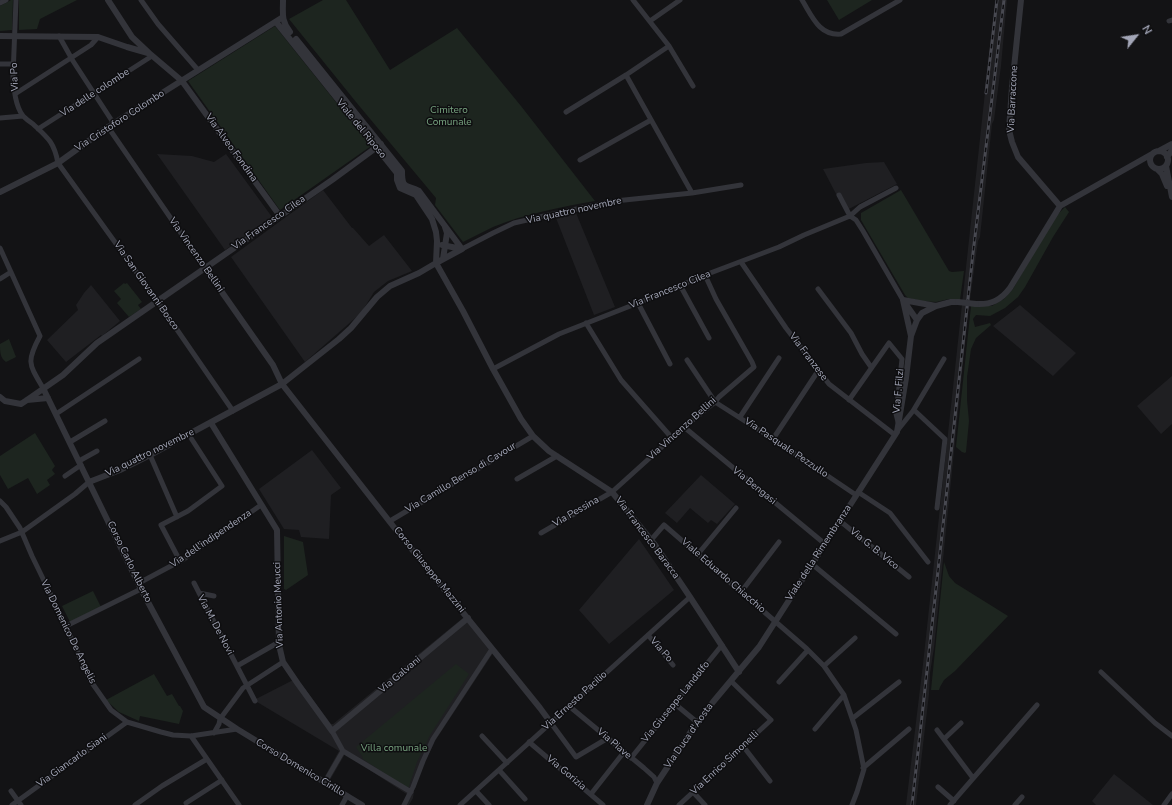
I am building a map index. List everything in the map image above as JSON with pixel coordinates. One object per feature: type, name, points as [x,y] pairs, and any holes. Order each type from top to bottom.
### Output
[{"type":"street","points":[[0,4],[6,0]]},
{"type":"street","name":"Via Po","points":[[16,0],[13,76],[15,94],[19,107],[24,116],[52,144],[58,162]]},
{"type":"street","name":"Via Alveo Fondina","points":[[108,0],[132,37],[182,81],[280,216]]},
{"type":"street","points":[[141,0],[158,24],[198,70]]},
{"type":"street","points":[[283,0],[283,17]]},
{"type":"street","points":[[633,0],[669,46],[693,86]]},
{"type":"street","points":[[650,21],[680,0]]},
{"type":"street","points":[[802,0],[819,26],[827,32],[833,34],[841,34],[900,0]]},
{"type":"street","name":"Via Barraccone","points":[[1021,0],[1009,130],[1018,157],[1060,206]]},
{"type":"street","name":"Via Cristoforo Colombo","points":[[0,192],[58,162],[114,124],[283,17]]},
{"type":"street","name":"Viale del Riposo","points":[[283,17],[284,25],[378,146],[397,173],[397,180],[400,188],[416,195],[427,210],[432,219],[437,236],[436,263]]},
{"type":"street","name":"Viale del Riposo","points":[[276,22],[378,146],[402,171],[402,181],[405,185],[419,191],[462,249]]},
{"type":"street","points":[[0,36],[98,37],[150,54]]},
{"type":"street","points":[[59,36],[71,58],[114,124]]},
{"type":"street","points":[[15,94],[92,44],[98,37]]},
{"type":"street","points":[[566,112],[626,75],[669,46]]},
{"type":"street","name":"Via delle colombe","points":[[38,129],[94,93],[150,54]]},
{"type":"street","points":[[0,64],[14,64]]},
{"type":"street","points":[[626,75],[692,193]]},
{"type":"street","points":[[0,118],[24,116]]},
{"type":"street","points":[[580,160],[651,120]]},
{"type":"street","name":"Via Vincenzo Bellini","points":[[108,128],[273,365],[282,384]]},
{"type":"street","points":[[839,195],[850,216],[856,220],[903,300],[919,318],[922,313],[936,306],[951,302],[989,304],[1000,299],[1010,288],[1060,206],[1172,144]]},
{"type":"street","name":"Via Francesco Cilea","points":[[27,400],[60,377],[97,343],[158,302],[378,146]]},
{"type":"street","points":[[1172,150],[1167,158],[1168,160],[1166,166],[1172,197]]},
{"type":"street","points":[[1159,151],[1164,153],[1167,158]]},
{"type":"street","points":[[1150,165],[1149,160],[1152,154]]},
{"type":"street","name":"Via San Giovanni Bosco","points":[[58,162],[158,302],[233,411]]},
{"type":"street","points":[[1134,165],[1140,163],[1150,165],[1158,170],[1162,174],[1172,197]]},
{"type":"street","points":[[1158,170],[1166,166]]},
{"type":"street","name":"Via quattro novembre","points":[[462,249],[514,223],[615,201],[692,193],[741,185]]},
{"type":"street","name":"Via Francesco Cilea","points":[[493,369],[559,334],[779,247],[850,216],[860,208],[896,188]]},
{"type":"street","points":[[443,259],[447,233],[445,225]]},
{"type":"street","points":[[437,236],[441,242],[446,238]]},
{"type":"street","points":[[437,246],[462,249]]},
{"type":"street","points":[[0,248],[40,336],[32,353],[30,365],[43,388]]},
{"type":"street","points":[[436,263],[462,249]]},
{"type":"street","name":"Via Franzese","points":[[741,262],[818,371],[829,384],[896,433]]},
{"type":"street","name":"Via quattro novembre","points":[[89,482],[120,470],[150,455],[282,384],[339,339],[390,286],[419,273],[436,263]]},
{"type":"street","name":"Via Francesco Baracca","points":[[436,263],[521,419],[533,436],[549,451],[612,492],[651,540],[739,672]]},
{"type":"street","points":[[0,278],[11,272]]},
{"type":"street","name":"Via Vincenzo Bellini","points":[[612,492],[684,427],[754,367],[716,299],[705,275]]},
{"type":"street","points":[[680,285],[709,338]]},
{"type":"street","points":[[818,289],[851,334],[871,367],[849,400]]},
{"type":"street","points":[[903,300],[936,306]]},
{"type":"street","points":[[903,300],[911,336]]},
{"type":"street","points":[[638,303],[670,364]]},
{"type":"street","name":"Viale della Rimembranza","points":[[896,433],[906,378],[911,336],[919,318]]},
{"type":"street","points":[[586,324],[621,380],[672,438]]},
{"type":"street","name":"Via F. Filzi","points":[[871,367],[889,343],[902,359],[896,414],[898,422]]},
{"type":"street","points":[[740,417],[780,358]]},
{"type":"street","points":[[56,414],[139,359]]},
{"type":"street","name":"Viale della Rimembranza","points":[[739,672],[759,647],[776,622],[896,433],[914,410],[944,359]]},
{"type":"street","points":[[687,360],[715,402]]},
{"type":"street","points":[[773,439],[818,371]]},
{"type":"street","name":"Corso Giuseppe Mazzini","points":[[282,384],[540,708],[576,756],[608,738]]},
{"type":"street","name":"Corso Carlo Alberto","points":[[43,388],[140,586],[200,702],[208,711],[238,730]]},
{"type":"street","points":[[0,397],[5,401],[21,404],[27,400],[48,398]]},
{"type":"street","name":"Via Pasquale Pezzullo","points":[[715,402],[857,494],[890,513],[928,562]]},
{"type":"street","points":[[914,410],[945,439],[937,508]]},
{"type":"street","points":[[70,442],[106,421]]},
{"type":"street","name":"Via Antonio Meucci","points":[[211,423],[277,530],[279,642],[283,662],[332,731],[343,751]]},
{"type":"street","name":"Via Bengasi","points":[[684,427],[825,544]]},
{"type":"street","points":[[180,561],[161,525],[177,517],[222,486],[189,435]]},
{"type":"street","name":"Via Camillo Benso di Cavour","points":[[390,521],[533,436]]},
{"type":"street","points":[[64,476],[97,451]]},
{"type":"street","points":[[150,455],[177,517]]},
{"type":"street","points":[[516,479],[557,456]]},
{"type":"street","points":[[0,541],[22,532],[75,494],[89,482]]},
{"type":"street","name":"Via Pessina","points":[[541,533],[612,492]]},
{"type":"street","name":"Via Domenico De Angelis","points":[[0,501],[6,507],[22,532],[83,664],[98,692],[111,710],[127,722]]},
{"type":"street","name":"Via dell'indipendenza","points":[[66,626],[140,586],[180,561],[261,504]]},
{"type":"street","points":[[698,554],[736,508]]},
{"type":"street","name":"Via G. B. Vico","points":[[840,521],[909,577]]},
{"type":"street","name":"Viale Eduardo Chiacchio","points":[[651,540],[664,525],[808,650],[824,666],[844,695],[853,718],[863,768]]},
{"type":"street","points":[[741,592],[779,542]]},
{"type":"street","points":[[812,564],[896,634]]},
{"type":"street","name":"Via M. De Novi","points":[[194,584],[247,686]]},
{"type":"street","points":[[199,593],[214,596]]},
{"type":"street","name":"Via Ernesto Pacilio","points":[[460,805],[690,597]]},
{"type":"street","name":"Via Galvani","points":[[332,731],[468,618]]},
{"type":"street","name":"Via Po","points":[[648,635],[674,665]]},
{"type":"street","points":[[824,666],[855,638]]},
{"type":"street","name":"Via M. De Novi","points":[[237,666],[279,642]]},
{"type":"street","name":"Via Giuseppe Landolfo","points":[[631,758],[722,645]]},
{"type":"street","points":[[404,805],[433,739],[492,649]]},
{"type":"street","points":[[779,682],[808,650]]},
{"type":"street","points":[[214,733],[220,719],[243,688],[283,662]]},
{"type":"street","name":"Via Duca d'Aosta","points":[[647,805],[657,784],[698,723],[739,672]]},
{"type":"street","points":[[1101,672],[1172,736]]},
{"type":"street","name":"Via Enrico Simonelli","points":[[679,805],[771,720],[731,681]]},
{"type":"street","points":[[853,718],[900,682]]},
{"type":"street","points":[[247,686],[255,701]]},
{"type":"street","points":[[816,728],[844,695]]},
{"type":"street","points":[[675,704],[698,723]]},
{"type":"street","points":[[938,787],[952,803],[1037,705]]},
{"type":"street","name":"Via Piave","points":[[569,706],[654,777],[657,784]]},
{"type":"street","points":[[127,722],[160,732],[191,736],[238,730]]},
{"type":"street","name":"Via Giancarlo Siani","points":[[12,805],[19,803],[127,722]]},
{"type":"street","points":[[944,739],[961,723]]},
{"type":"street","points":[[852,805],[863,768],[908,729]]},
{"type":"street","name":"Corso Domenico Cirillo","points":[[238,730],[362,805]]},
{"type":"street","points":[[937,730],[974,778]]},
{"type":"street","points":[[191,736],[239,805]]},
{"type":"street","points":[[482,736],[507,763]]},
{"type":"street","name":"Via Gorizia","points":[[530,742],[603,805]]},
{"type":"street","points":[[742,746],[770,781]]},
{"type":"street","points":[[325,782],[343,751],[411,792]]},
{"type":"street","points":[[591,794],[624,752]]},
{"type":"street","points":[[135,805],[162,786],[207,760]]},
{"type":"street","points":[[499,770],[526,799]]},
{"type":"street","points":[[186,803],[222,780]]},
{"type":"street","points":[[11,791],[19,803]]},
{"type":"street","points":[[476,791],[489,805]]},
{"type":"street","points":[[693,792],[705,805]]},
{"type":"street","points":[[1164,805],[1172,794]]},
{"type":"street","points":[[342,805],[347,796]]},
{"type":"street","points":[[1015,805],[1022,797]]},
{"type":"shaded area","points":[[995,0],[1007,0],[1001,66],[994,120],[992,124],[980,237],[978,241],[968,314],[934,648],[916,805],[906,805],[923,664]]},
{"type":"shaded area","points":[[157,154],[192,156],[214,162],[226,154],[272,217],[225,250]]},
{"type":"shaded area","points":[[884,162],[897,184],[845,211],[823,169]]},
{"type":"shaded area","points":[[323,190],[352,228],[369,246],[384,235],[412,271],[388,281],[374,292],[361,313],[305,362],[231,257]]},
{"type":"shaded area","points":[[576,213],[615,307],[594,315],[556,218]]},
{"type":"shaded area","points":[[91,285],[120,321],[66,362],[47,340],[78,310],[76,305]]},
{"type":"shaded area","points":[[1020,305],[1076,353],[1053,376],[993,326]]},
{"type":"shaded area","points":[[1172,376],[1172,424],[1161,434],[1137,406]]},
{"type":"shaded area","points":[[312,450],[341,488],[331,495],[329,539],[301,537],[299,530],[284,529],[259,489]]},
{"type":"shaded area","points":[[701,475],[735,504],[717,524],[711,520],[708,523],[690,508],[677,523],[665,513]]},
{"type":"shaded area","points":[[639,539],[674,590],[609,644],[579,610]]},
{"type":"shaded area","points":[[464,617],[493,653],[435,741],[415,784],[413,798],[409,805],[403,805],[408,795],[345,754],[330,780],[325,776],[339,751],[257,702],[256,699],[297,678],[331,724],[333,724]]},
{"type":"shaded area","points":[[1114,774],[1153,805],[1096,805],[1092,801]]},
{"type":"green space","points":[[13,0],[12,30],[0,31],[0,6]]},
{"type":"green space","points":[[19,0],[77,0],[40,19],[37,29],[19,30]]},
{"type":"green space","name":"Cimitero Comunale","points":[[323,0],[346,0],[390,70],[457,28],[521,106],[595,201],[556,208],[517,218],[493,227],[463,242],[435,205],[436,198],[289,19]]},
{"type":"green space","points":[[827,0],[872,0],[839,20]]},
{"type":"green space","points":[[275,26],[371,146],[280,210],[188,81]]},
{"type":"green space","points":[[901,190],[949,271],[964,271],[960,300],[949,299],[936,302],[908,298],[861,220],[861,213]]},
{"type":"green space","points":[[1065,207],[1069,212],[1018,297],[1005,308],[990,316],[976,315],[973,319],[975,327],[990,323],[991,325],[976,338],[971,349],[967,377],[969,421],[966,452],[962,452],[956,447],[971,306],[992,306],[1004,299],[1013,289],[1053,219]]},
{"type":"green space","points":[[124,283],[127,283],[142,302],[138,305],[141,309],[129,317],[117,303],[121,299],[114,291]]},
{"type":"green space","points":[[9,339],[16,357],[6,362],[1,356],[0,344]]},
{"type":"green space","points":[[35,433],[55,466],[52,470],[55,474],[47,480],[50,485],[37,494],[28,478],[8,489],[0,475],[0,456]]},
{"type":"green space","points":[[284,536],[303,542],[308,575],[286,590],[284,589]]},
{"type":"green space","points":[[944,562],[949,576],[955,583],[1008,616],[955,671],[944,680],[939,690],[931,690]]},
{"type":"green space","points":[[93,591],[101,607],[70,622],[62,606]]},
{"type":"green space","name":"Villa comunale","points":[[456,664],[469,674],[430,735],[417,762],[408,789],[363,759],[356,747]]},
{"type":"green space","points":[[154,674],[167,696],[172,694],[183,711],[179,724],[140,716],[139,721],[119,712],[106,700]]},
{"type":"railway","points":[[986,93],[997,0]]},
{"type":"railway","points":[[912,805],[973,253],[1004,0]]}]
